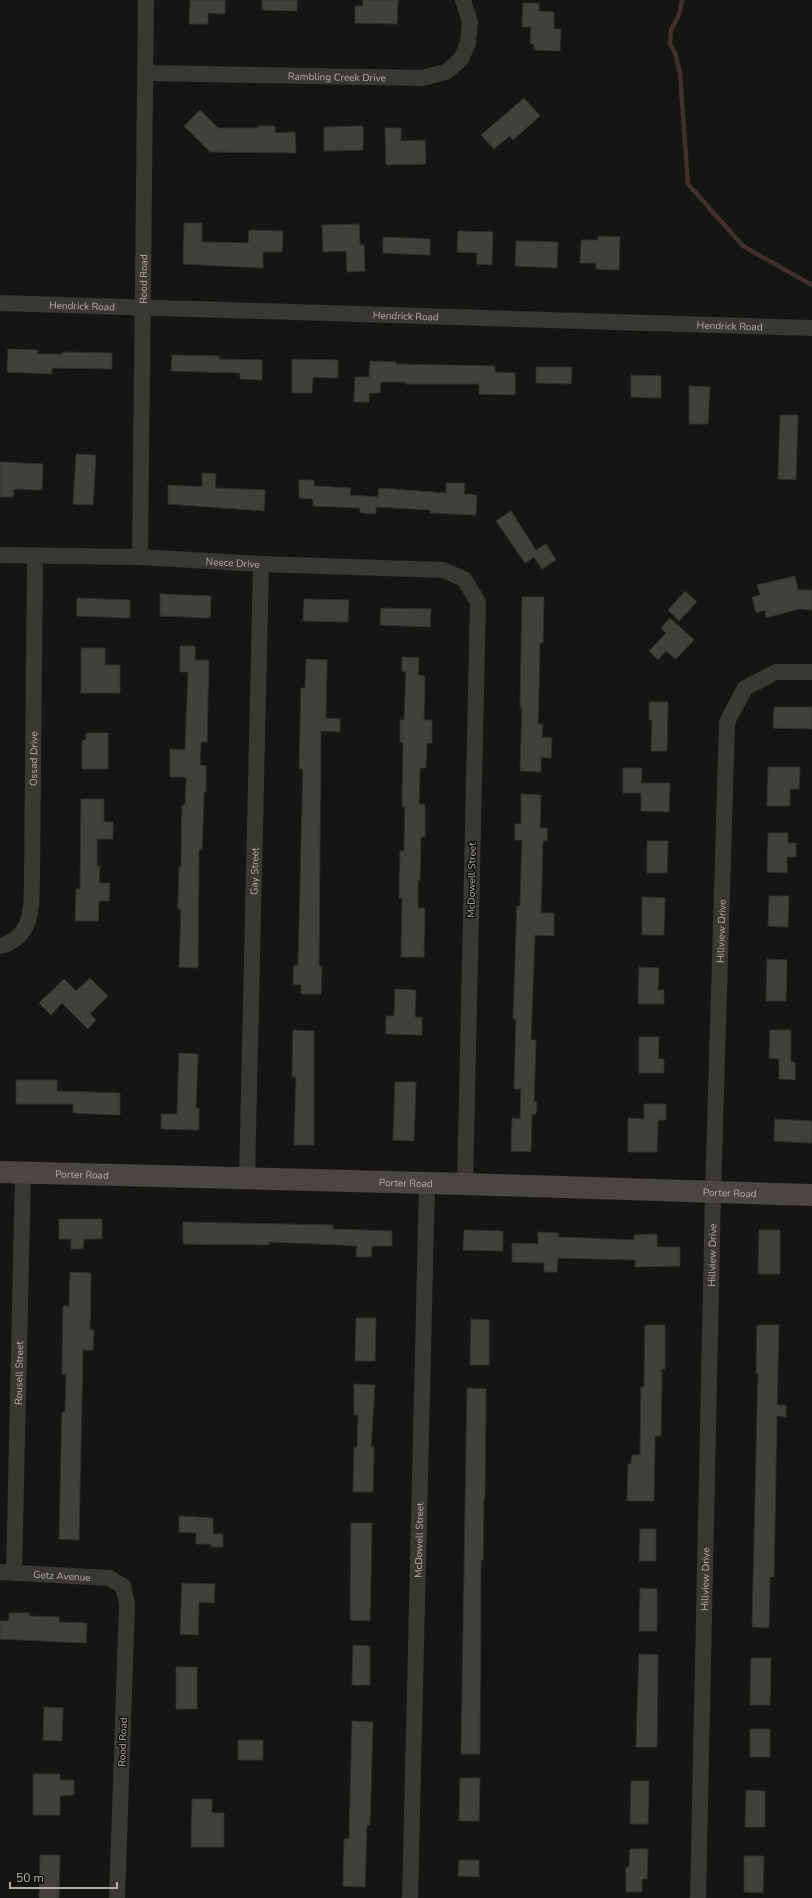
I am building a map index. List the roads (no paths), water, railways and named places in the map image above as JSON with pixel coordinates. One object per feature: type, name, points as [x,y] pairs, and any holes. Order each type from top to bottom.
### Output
[{"type":"street","name":"Rood Road","points":[[140,557],[146,0]]},
{"type":"street","name":"Rambling Creek Drive","points":[[146,73],[422,78],[446,72],[460,60],[468,43],[470,22],[463,0]]},
{"type":"street","name":"Hendrick Road","points":[[0,303],[812,328]]},
{"type":"street","name":"Neece Drive","points":[[0,555],[140,557],[261,564],[442,570],[464,579]]},
{"type":"street","name":"Ossad Drive","points":[[0,946],[4,946],[22,934],[30,918],[32,880],[35,556]]},
{"type":"street","name":"Gay Street","points":[[247,1178],[261,564]]},
{"type":"street","name":"McDowell Street","points":[[464,579],[478,602],[465,1184]]},
{"type":"street","name":"Hillview Drive","points":[[698,1898],[713,1193],[727,722],[745,688],[776,672],[812,672]]},
{"type":"street","name":"Porter Road","points":[[0,1172],[812,1195]]},
{"type":"street","name":"Rousell Street","points":[[7,1573],[23,1172]]},
{"type":"street","name":"McDowell Street","points":[[410,1898],[427,1183]]},
{"type":"street","name":"Getz Avenue","points":[[7,1573],[109,1578],[123,1586]]},
{"type":"street","name":"Rood Road","points":[[117,1898],[127,1604],[123,1586]]},
{"type":"waterway","points":[[682,0],[679,15],[671,30],[670,44],[675,53],[680,73],[688,184],[743,246],[812,285]]}]
